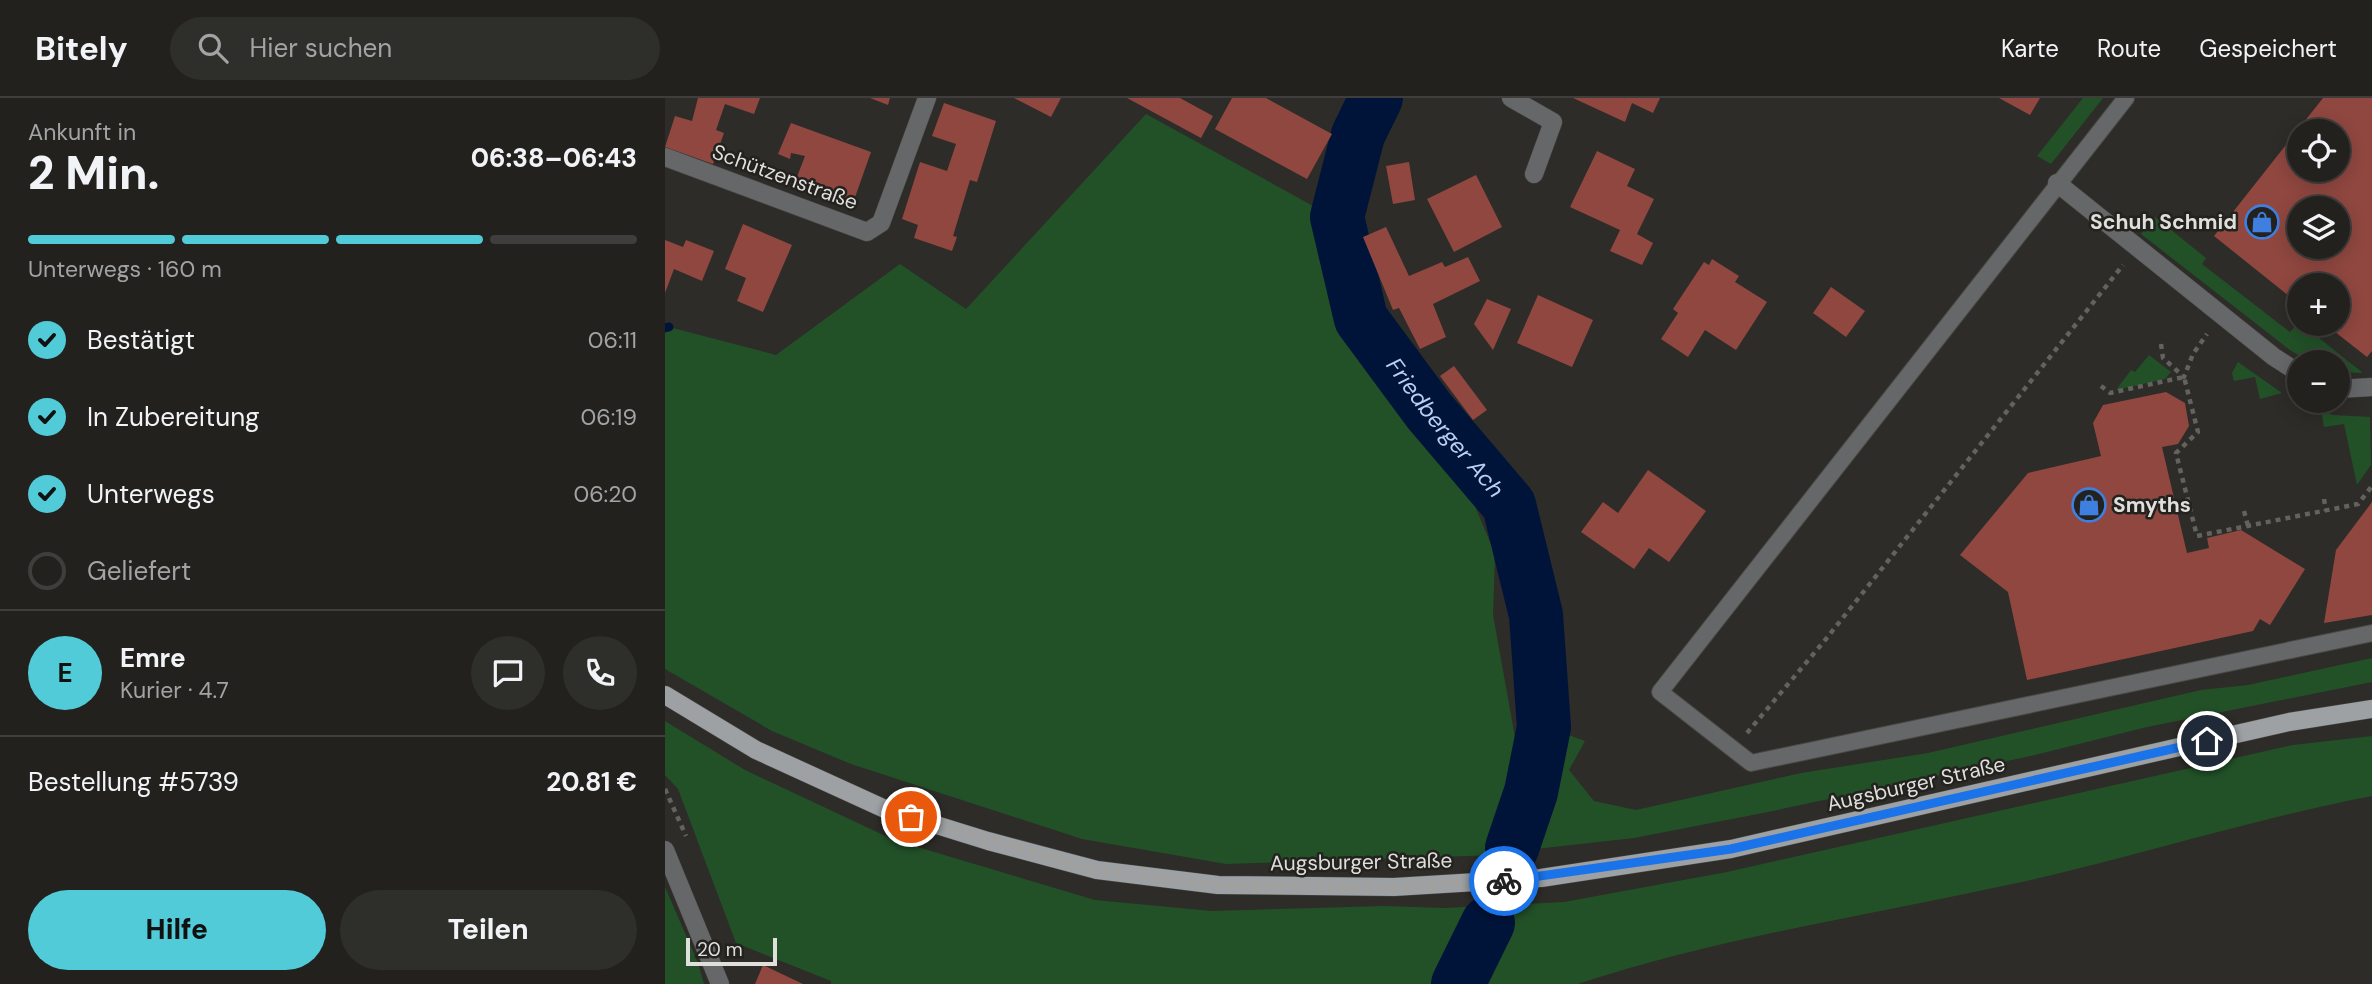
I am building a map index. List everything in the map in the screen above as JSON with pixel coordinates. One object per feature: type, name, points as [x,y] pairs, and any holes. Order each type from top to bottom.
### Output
[{"type":"main road","name":"Augsburger Straße","points":[[665,695],[756,750],[885,809],[988,841],[1097,870],[1218,885],[1394,887],[1541,878],[1731,849],[2289,722],[2372,709]]},
{"type":"street","name":"Schützenstraße","points":[[665,157],[867,232],[881,223],[927,98]]},
{"type":"street","points":[[1511,98],[1553,122],[1534,174]]},
{"type":"street","points":[[2057,183],[2287,365]]},
{"type":"street","points":[[2350,388],[2372,387]]},
{"type":"street","points":[[665,850],[720,984]]},
{"type":"lane","points":[[2126,98],[1660,692],[1751,763],[2372,633]]},
{"type":"path","points":[[1733,750],[1826,639],[2125,262]]},
{"type":"path","points":[[2184,377],[2193,354],[2210,330]]},
{"type":"path","points":[[2161,344],[2163,358],[2184,377],[2198,432],[2176,453],[2197,536],[2358,504],[2372,486]]},
{"type":"path","points":[[2101,386],[2110,393],[2184,377]]},
{"type":"path","points":[[2323,499],[2326,511]]},
{"type":"path","points":[[2245,511],[2248,526]]},
{"type":"green space","points":[[2083,98],[2103,98],[2051,164],[2037,156]]},
{"type":"green space","points":[[1146,114],[1324,212],[1330,305],[1469,492],[1495,554],[1493,615],[1516,743],[1498,855],[1226,864],[1082,839],[851,764],[772,731],[665,669],[665,328],[776,355],[900,264],[966,309]]},
{"type":"green space","points":[[2155,217],[2206,258],[2202,264],[2287,330],[2287,336],[2317,336],[2334,350],[2290,350],[2141,234]]},
{"type":"green space","points":[[2149,355],[2171,372],[2165,379],[2116,390],[2131,370],[2135,372]]},
{"type":"green space","points":[[2238,362],[2282,393],[2260,399],[2255,377],[2234,381],[2232,373]]},
{"type":"green space","points":[[2350,363],[2363,373],[2350,372]]},
{"type":"green space","points":[[2322,413],[2370,417],[2371,465],[2357,485],[2344,424],[2324,427]]},
{"type":"green space","points":[[2372,658],[2372,682],[2147,727],[2035,755],[1763,813],[1634,838],[1535,849],[1545,797],[1552,729],[1585,741],[1569,770],[1594,801],[1636,810],[1801,773],[1928,753],[2201,690],[2248,685]]},
{"type":"green space","points":[[665,721],[745,770],[894,840],[1095,900],[1212,911],[1383,906],[1444,908],[1564,902],[1727,872],[2293,745],[2372,736],[2372,796],[2017,883],[1686,953],[1578,984],[831,984],[831,981],[736,943],[678,789],[665,775]]},
{"type":"green space","points":[[665,887],[698,963],[704,984],[665,984]]},
{"type":"building","points":[[698,98],[760,98],[754,114],[725,104],[716,130],[724,133],[713,164],[665,147],[675,116],[692,121]]},
{"type":"building","points":[[870,98],[890,98],[888,105]]},
{"type":"building","points":[[1014,98],[1061,98],[1051,117]]},
{"type":"building","points":[[1127,98],[1180,98],[1213,116],[1201,138]]},
{"type":"building","points":[[1232,98],[1266,98],[1332,134],[1307,179],[1215,129]]},
{"type":"building","points":[[1573,98],[1660,98],[1653,113],[1632,103],[1625,122]]},
{"type":"building","points":[[1999,98],[2040,98],[2030,115]]},
{"type":"building","name":"Schuh Schmid","points":[[2323,98],[2372,98],[2372,351],[2367,357],[2340,336],[2350,336],[2350,273],[2287,273],[2287,294],[2214,236],[2287,144],[2287,182],[2350,182],[2350,119],[2306,119]]},
{"type":"building","points":[[944,103],[996,121],[977,182],[970,180],[953,236],[957,237],[952,251],[914,238],[918,225],[902,219],[920,162],[947,171],[956,144],[932,136]]},
{"type":"building","points":[[791,123],[871,152],[853,203],[795,182],[805,156],[791,153],[790,159],[778,154]]},
{"type":"building","points":[[1597,151],[1635,169],[1627,186],[1654,199],[1637,234],[1653,243],[1642,265],[1610,251],[1620,230],[1570,207]]},
{"type":"building","points":[[1409,162],[1415,200],[1393,204],[1386,166]]},
{"type":"building","points":[[1476,175],[1502,227],[1454,252],[1427,199]]},
{"type":"building","points":[[743,224],[792,245],[763,312],[737,301],[746,278],[725,269]]},
{"type":"building","points":[[1386,227],[1409,276],[1442,262],[1445,267],[1468,257],[1480,281],[1433,304],[1446,337],[1420,349],[1399,308],[1393,310],[1363,237]]},
{"type":"building","points":[[665,240],[683,247],[686,240],[714,251],[702,281],[674,269],[665,293]]},
{"type":"building","points":[[1712,259],[1739,276],[1735,282],[1767,302],[1736,350],[1705,330],[1688,357],[1661,339],[1678,313],[1673,309],[1704,262],[1709,265]]},
{"type":"building","points":[[1831,287],[1865,311],[1846,337],[1813,313]]},
{"type":"building","points":[[1538,295],[1593,320],[1572,367],[1517,343]]},
{"type":"building","points":[[1487,299],[1511,309],[1493,350],[1474,324]]},
{"type":"building","points":[[1454,366],[1487,410],[1473,420],[1440,376]]},
{"type":"building","name":"Smyths","points":[[2166,392],[2185,403],[2189,426],[2178,444],[2162,447],[2187,553],[2209,548],[2207,538],[2241,530],[2305,569],[2270,625],[2260,619],[2253,631],[2027,680],[2008,592],[1960,555],[2028,473],[2101,456],[2093,423],[2103,405]]},
{"type":"building","points":[[1648,470],[1706,511],[1669,562],[1649,548],[1634,569],[1581,532],[1603,502],[1618,513]]},
{"type":"building","points":[[2372,502],[2372,615],[2324,623],[2336,550]]},
{"type":"building","points":[[763,965],[803,984],[755,984]]},
{"type":"waterway","name":"Friedberger Ach","points":[[1376,98],[1358,135],[1337,217],[1361,319],[1429,411],[1509,505],[1536,615],[1544,727],[1531,792],[1512,848]]},
{"type":"waterway","points":[[665,328],[669,327]]},
{"type":"waterway","name":"Friedberger Ach","points":[[1458,984],[1488,923]]},
{"type":"way so far","points":[[911,817],[1097,870],[1218,885],[1394,887],[1504,881]]},
{"type":"place","name":"Schuh Schmid","points":[[2262,222]]},
{"type":"place","name":"Smyths","points":[[2089,505]]},
{"type":"route","points":[[1504,881],[1541,878],[1731,849],[2207,741]]}]
